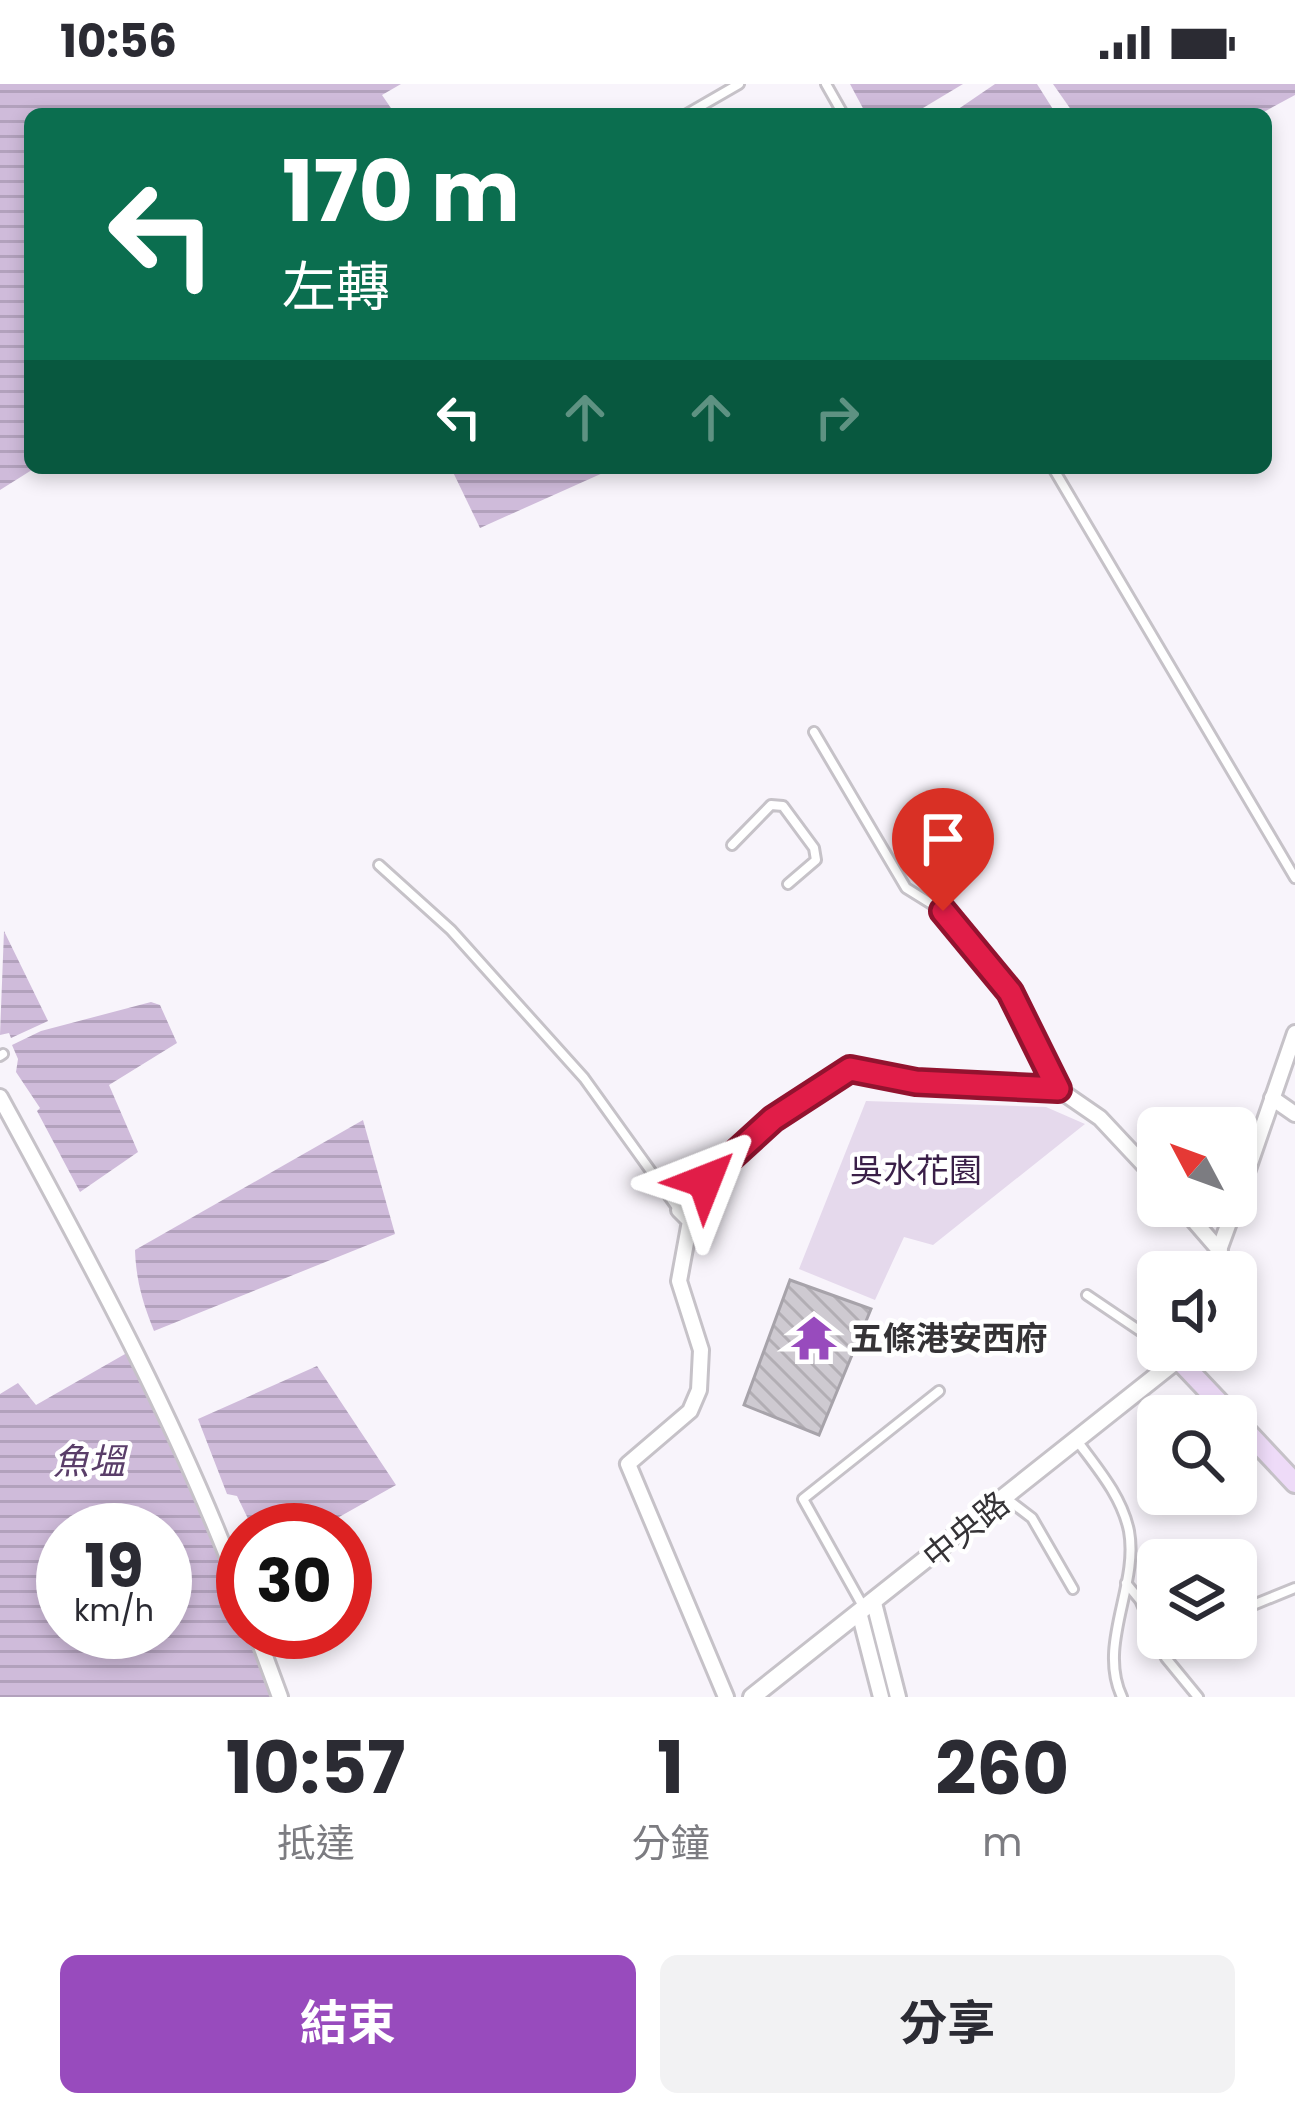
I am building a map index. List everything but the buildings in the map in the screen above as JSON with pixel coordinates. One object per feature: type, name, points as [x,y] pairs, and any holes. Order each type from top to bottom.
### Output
[{"type":"main road","points":[[1190,1371],[1212,1395]]},
{"type":"main road","points":[[1257,1443],[1295,1484]]},
{"type":"street","points":[[1257,1143],[1295,1033]]},
{"type":"street","points":[[726,1697],[628,1464],[691,1411],[699,1390],[700,1350],[679,1281],[690,1221],[680,1210],[731,1153],[850,1069],[916,1082],[1058,1089],[1100,1118],[1137,1158]]},
{"type":"street","points":[[0,1097],[81,1248],[216,1528]]},
{"type":"street","points":[[1272,1098],[1295,1114]]},
{"type":"street","points":[[1199,1227],[1220,1251],[1228,1227]]},
{"type":"street","name":"中央路","points":[[752,1697],[1077,1441],[1157,1371]]},
{"type":"street","points":[[866,1608],[881,1697]]},
{"type":"street","points":[[866,1608],[898,1697]]},
{"type":"street","points":[[266,1659],[280,1697]]},
{"type":"lane","points":[[698,108],[740,84]]},
{"type":"lane","points":[[1057,474],[1295,878]]},
{"type":"lane","points":[[814,732],[906,888],[943,911],[1010,992],[1058,1089]]},
{"type":"lane","points":[[732,845],[771,805],[783,806],[814,848],[816,860],[788,884]]},
{"type":"lane","points":[[379,865],[451,930],[584,1078],[680,1210]]},
{"type":"lane","points":[[1087,1294],[1137,1329]]},
{"type":"lane","points":[[866,1608],[803,1499],[939,1391]]},
{"type":"lane","points":[[1077,1441],[1112,1487],[1129,1533],[1114,1652],[1114,1681],[1122,1697]]},
{"type":"lane","points":[[1006,1498],[1032,1518],[1072,1589]]},
{"type":"lane","points":[[1126,1582],[1140,1600],[1166,1658],[1198,1697]]},
{"type":"lane","points":[[1257,1603],[1295,1588]]},
{"type":"green space","name":"吳水花園","points":[[866,1101],[1046,1107],[1085,1124],[933,1245],[904,1237],[875,1300],[799,1269]]},
{"type":"water","points":[[0,84],[401,84],[382,95],[391,108],[24,108],[25,474],[0,490]]},
{"type":"water","points":[[850,84],[963,84],[923,108],[863,108]]},
{"type":"water","points":[[995,84],[1037,84],[1052,108],[960,108]]},
{"type":"water","points":[[1053,84],[1295,84],[1295,95],[1271,108],[1070,108]]},
{"type":"water","points":[[454,474],[601,474],[480,528]]},
{"type":"water","points":[[4,931],[48,1021],[11,1038],[9,1033],[0,1035]]},
{"type":"water","points":[[151,1002],[160,1005],[177,1043],[109,1085],[138,1152],[80,1192],[37,1111],[40,1108],[16,1072],[18,1059],[12,1045],[41,1031]]},
{"type":"water","points":[[363,1120],[395,1234],[154,1331],[140,1289],[135,1250]]},
{"type":"water","points":[[132,1350],[216,1529],[216,1659],[272,1659],[287,1697],[0,1697],[0,1394],[18,1383],[36,1405]]},
{"type":"water","name":"魚塭","points":[[317,1366],[396,1485],[364,1503],[240,1503],[237,1496],[227,1494],[198,1419]]},
{"type":"place","name":"五條港安西府","points":[[814,1338]]},
{"type":"route","points":[[705,1181],[773,1119],[850,1069],[916,1082],[1058,1089],[1010,992],[943,911]]}]
